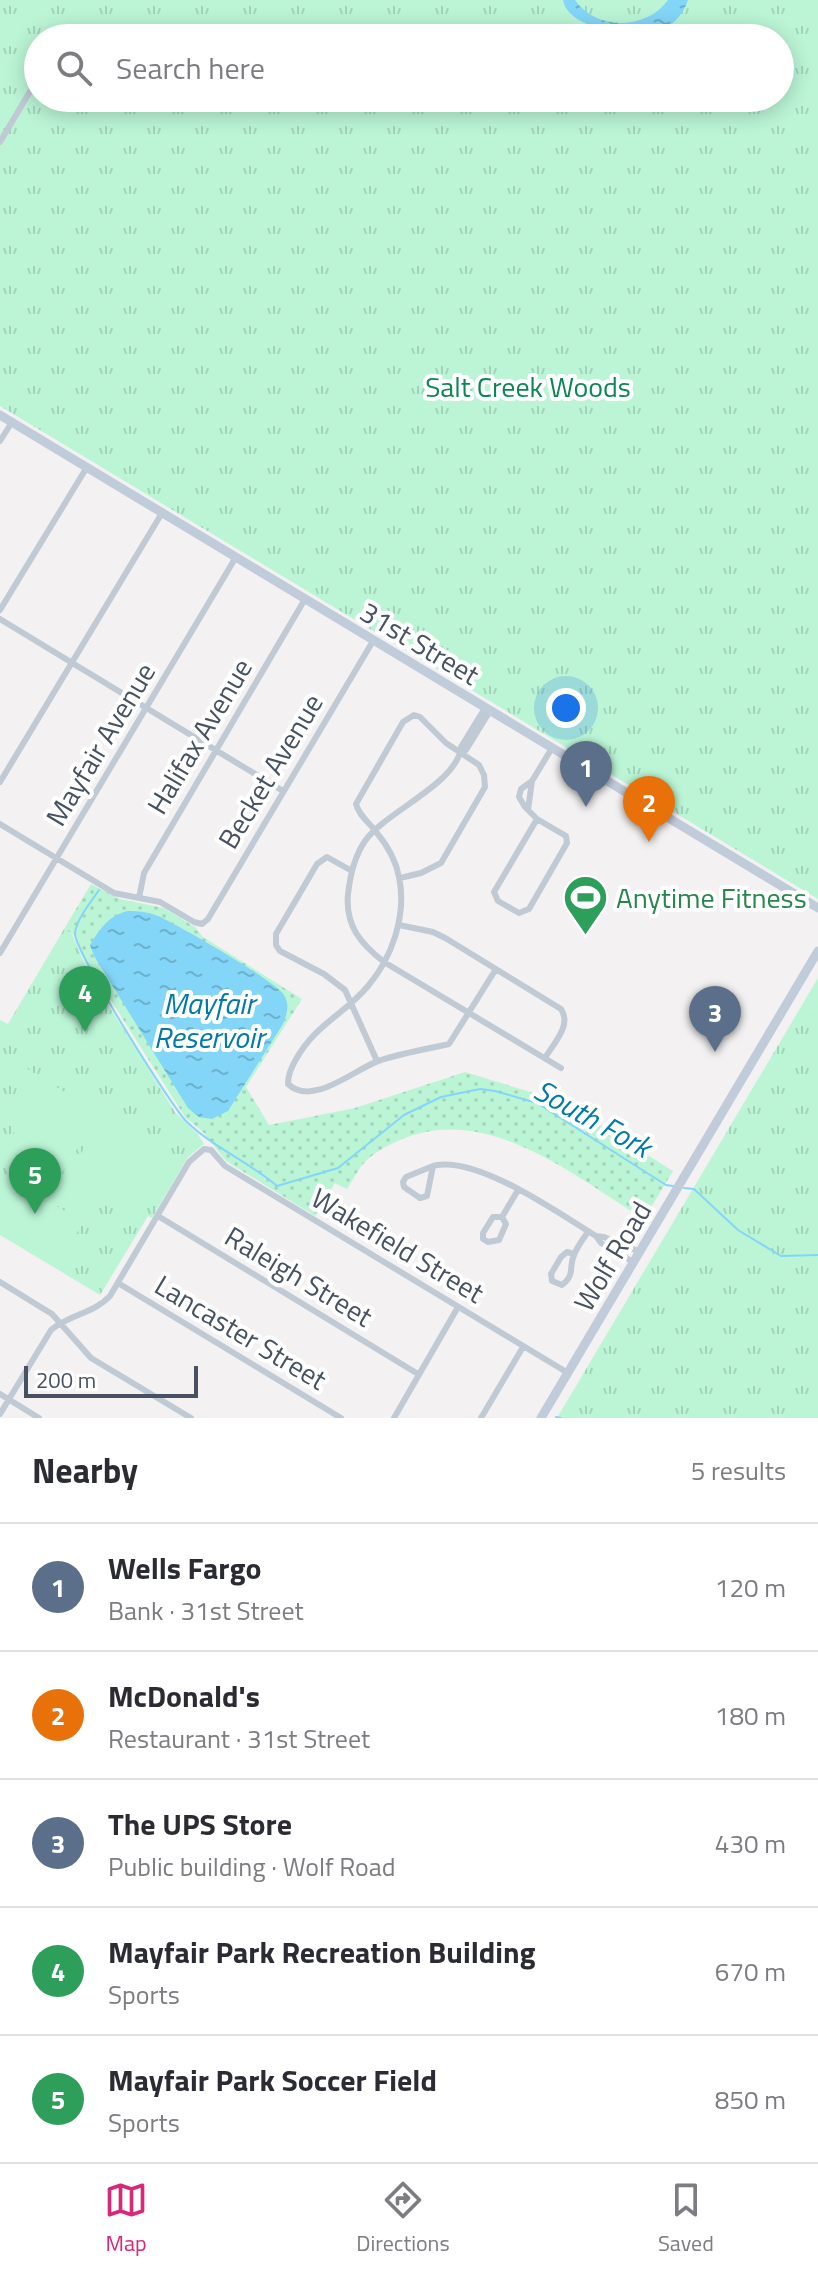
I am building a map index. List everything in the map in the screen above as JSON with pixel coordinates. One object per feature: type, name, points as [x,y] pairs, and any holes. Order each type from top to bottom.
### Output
[{"type":"main road","name":"31st Street","points":[[0,415],[818,908]]},
{"type":"main road","name":"Wolf Road","points":[[541,1418],[818,951]]},
{"type":"street","points":[[0,142],[24,102]]},
{"type":"street","points":[[0,441],[12,422]]},
{"type":"street","points":[[0,610],[87,467]]},
{"type":"street","points":[[0,782],[162,513]]},
{"type":"street","name":"Mayfair Avenue","points":[[0,953],[236,557]]},
{"type":"street","name":"Halifax Avenue","points":[[139,898],[144,873],[305,599]]},
{"type":"street","points":[[0,619],[283,791]]},
{"type":"street","name":"Becket Avenue","points":[[139,898],[166,905],[194,922],[202,924],[208,919],[373,641]]},
{"type":"street","points":[[488,709],[461,747],[461,753],[435,783],[375,830],[360,850],[352,871],[348,901],[354,932],[384,962],[561,1068]]},
{"type":"street","points":[[400,878],[421,873],[441,863],[484,791],[485,781],[479,765],[446,743],[420,717],[414,715],[406,718],[356,804],[358,812],[389,850],[400,878],[399,925],[384,962],[369,985],[305,1042],[288,1074],[288,1084],[300,1091],[321,1087],[348,1079],[377,1061],[449,1044],[496,969]]},
{"type":"street","points":[[537,819],[494,892],[498,901],[519,913],[529,909],[567,843],[566,836],[528,810],[519,795],[521,789],[532,781],[552,748]]},
{"type":"street","points":[[0,824],[114,893],[139,898]]},
{"type":"street","points":[[352,871],[327,857],[317,864],[276,934],[275,941],[280,951],[337,983],[351,1002],[377,1061]]},
{"type":"street","points":[[399,925],[433,932],[561,1009],[565,1015],[565,1025],[545,1058]]},
{"type":"street","name":"Wakefield Street","points":[[158,1216],[192,1159],[201,1151],[211,1150],[225,1166],[568,1373]]},
{"type":"street","points":[[433,1166],[429,1192],[425,1198],[403,1185],[404,1180],[433,1166],[442,1164],[466,1168],[494,1177],[596,1236],[640,1252]]},
{"type":"street","points":[[502,1217],[506,1226],[499,1240],[494,1243],[485,1241],[483,1233],[491,1219],[502,1217],[518,1190]]},
{"type":"street","points":[[0,1414],[48,1334],[60,1323],[103,1303],[158,1216]]},
{"type":"street","name":"Raleigh Street","points":[[158,1216],[418,1374]]},
{"type":"street","points":[[574,1254],[567,1252],[561,1257],[551,1274],[552,1281],[559,1285],[566,1283],[573,1271],[574,1254],[588,1232]]},
{"type":"street","points":[[596,1236],[601,1243],[633,1262]]},
{"type":"street","points":[[0,1282],[47,1310],[91,1358],[191,1418]]},
{"type":"street","name":"Lancaster Street","points":[[118,1283],[341,1418]]},
{"type":"street","points":[[394,1418],[458,1307]]},
{"type":"street","points":[[481,1418],[523,1347]]},
{"type":"street","points":[[0,1394],[39,1418]]},
{"type":"green space","name":"Salt Creek Woods","points":[[0,0],[818,0],[818,899],[0,406]]},
{"type":"green space","points":[[91,884],[120,899],[164,908],[195,927],[203,937],[302,999],[246,1087],[269,1125],[355,1108],[465,1072],[563,1102],[673,1171],[644,1219],[528,1149],[497,1137],[465,1130],[433,1131],[400,1140],[376,1153],[362,1166],[347,1189],[335,1183],[315,1216],[226,1161],[203,1132],[185,1117],[93,972],[77,937],[64,929]]},
{"type":"green space","points":[[64,929],[72,934],[90,976],[175,1112],[204,1144],[188,1157],[152,1218],[148,1216],[100,1295],[0,1235],[0,1020],[8,1024]]},
{"type":"green space","points":[[818,978],[818,1418],[557,1418]]},
{"type":"green space","points":[[26,1068],[95,1111],[97,1117],[54,1186],[28,1162],[14,1133],[13,1102]]},
{"type":"green space","points":[[107,1117],[174,1158],[164,1174],[139,1195],[109,1202],[77,1195],[61,1186],[102,1119]]},
{"type":"green space","points":[[15,1181],[83,1222],[60,1262],[0,1225],[0,1206]]},
{"type":"water","points":[[563,0],[575,0],[595,17],[622,23],[648,17],[668,0],[688,0],[671,24],[589,24],[569,12]]},
{"type":"water","name":"Mayfair Reservoir","points":[[128,911],[155,915],[185,930],[264,978],[286,999],[283,1024],[228,1111],[212,1119],[199,1117],[188,1108],[94,956],[90,945],[101,928],[110,919]]},
{"type":"waterway","name":"South Fork","points":[[99,890],[81,916],[75,933],[89,967],[124,1028],[187,1122],[277,1186],[338,1168],[404,1115],[441,1097],[480,1089],[537,1103],[666,1185],[673,1186]]},
{"type":"waterway","name":"South Fork","points":[[684,1188],[694,1189],[738,1230],[781,1256],[818,1255]]},
{"type":"waterway","points":[[556,1417],[561,1418]]},
{"type":"place","name":"Wells Fargo","points":[[586,807]]},
{"type":"place","name":"McDonald's","points":[[649,842]]},
{"type":"place","name":"Anytime Fitness","points":[[585,936]]},
{"type":"place","name":"Mayfair Park Recreation Building","points":[[85,1032]]},
{"type":"place","name":"The UPS Store","points":[[715,1052]]},
{"type":"place","name":"Mayfair Park Soccer Field","points":[[35,1214]]}]
